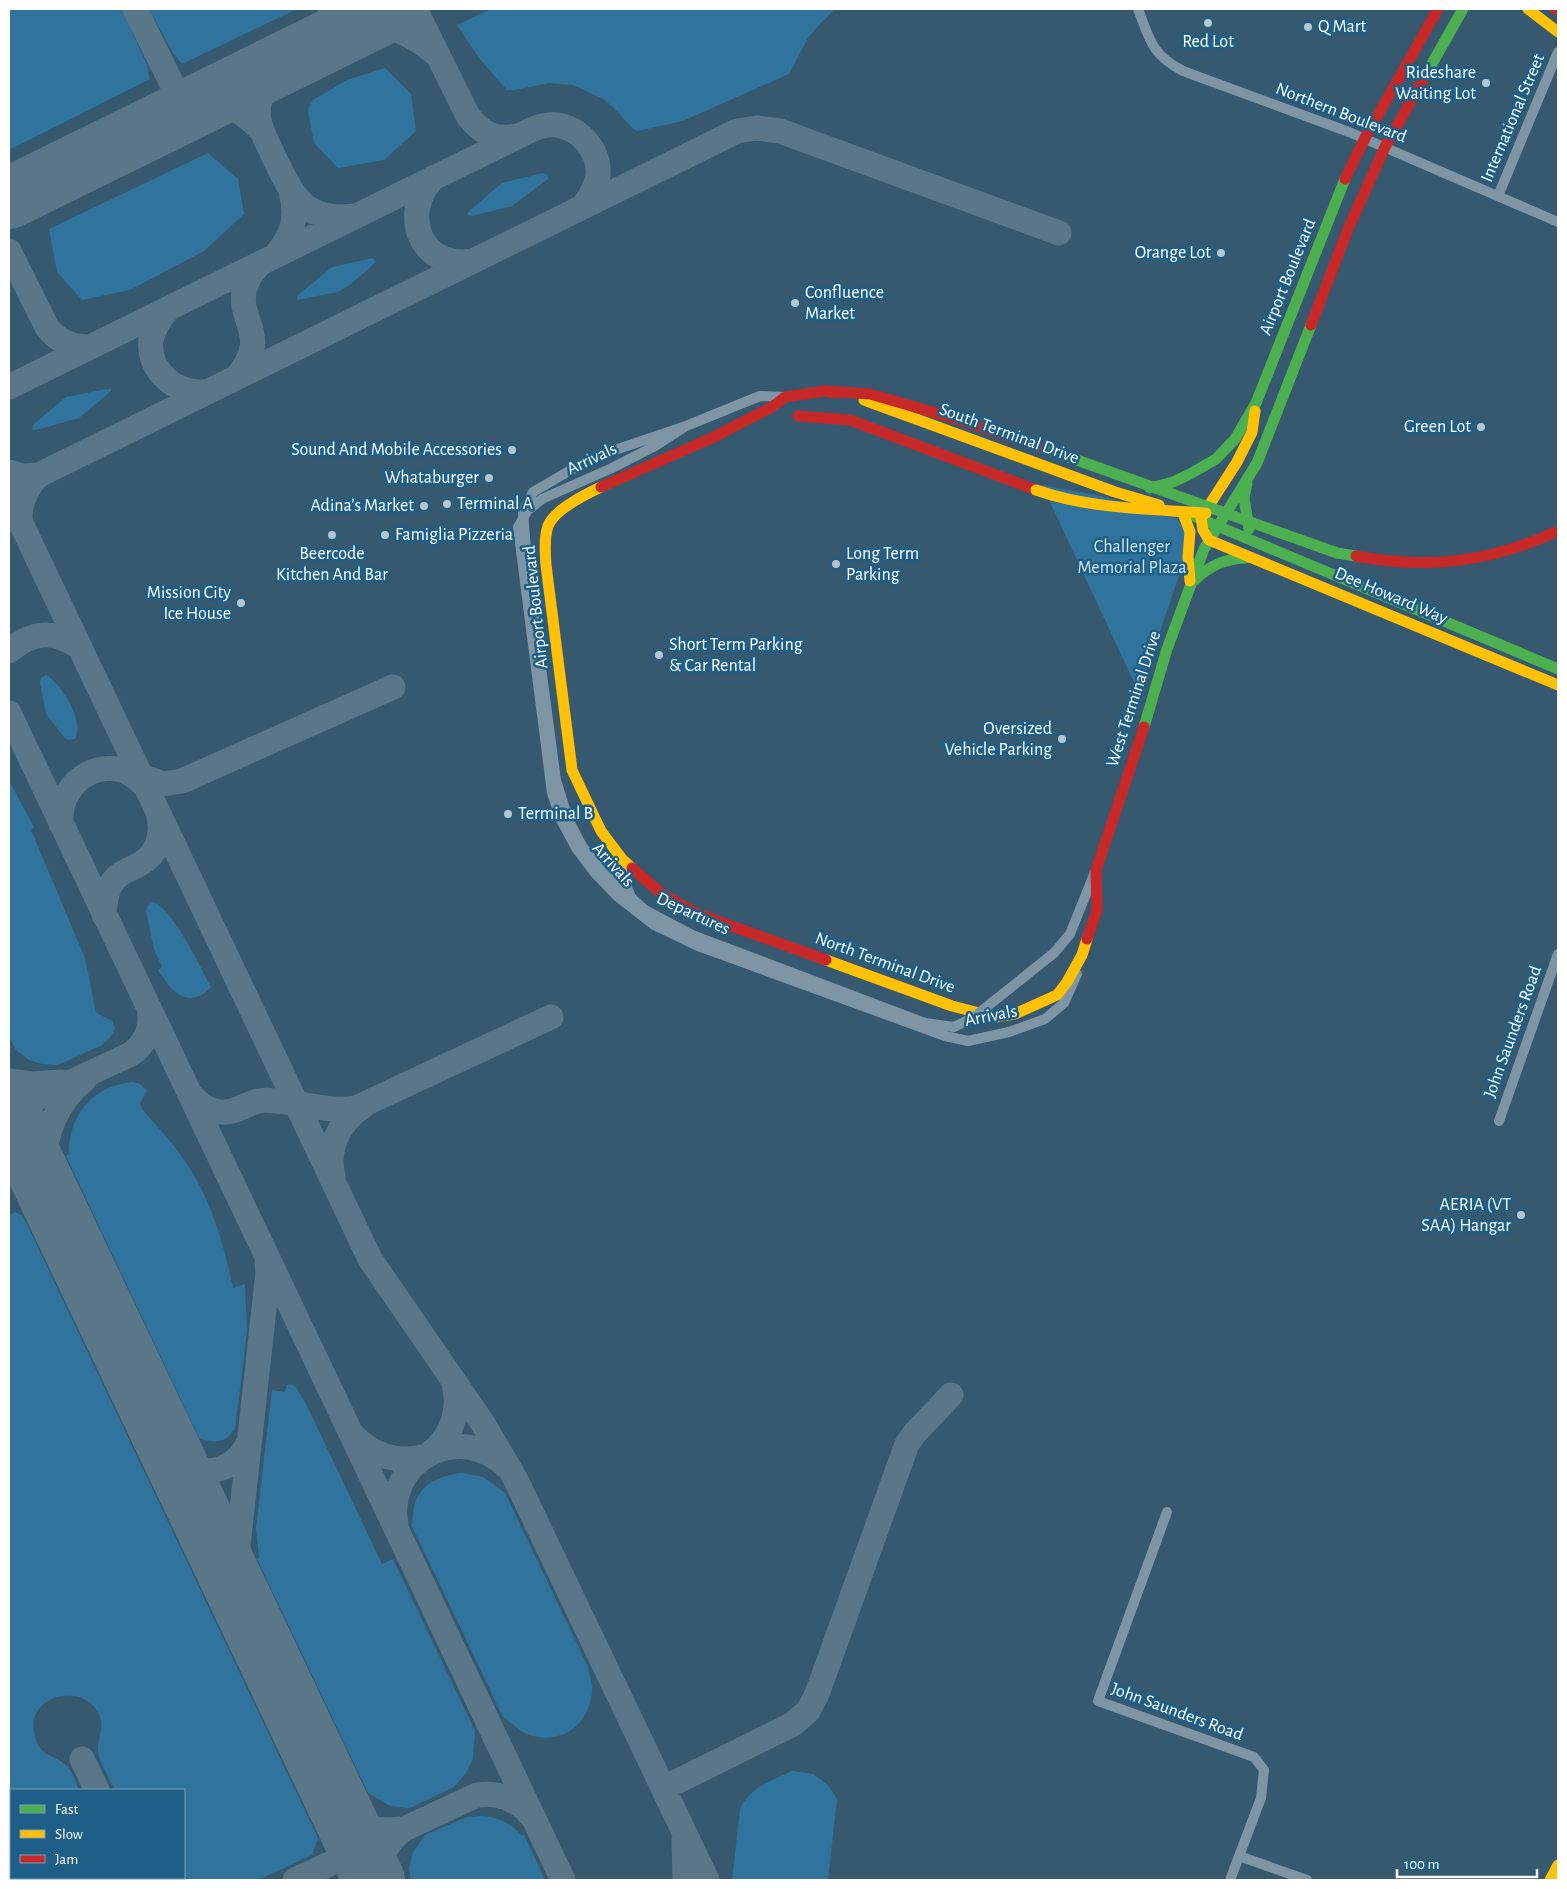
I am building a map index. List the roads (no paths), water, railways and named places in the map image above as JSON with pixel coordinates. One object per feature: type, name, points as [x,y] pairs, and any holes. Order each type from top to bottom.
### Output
[{"type":"main road","name":"Airport Boulevard","points":[[1115,492],[1148,488],[1173,482],[1216,458],[1235,439],[1256,403],[1343,183],[1438,9]]},
{"type":"main road","points":[[1256,403],[1252,432],[1237,462],[1201,518],[1202,530],[1209,540],[1256,462],[1348,229],[1384,147],[1464,9]]},
{"type":"main road","points":[[1528,9],[1558,32]]},
{"type":"main road","points":[[826,391],[870,394],[960,420],[1337,553],[1398,563],[1447,562],[1500,554],[1533,544],[1558,531]]},
{"type":"main road","name":"South Terminal Drive","points":[[785,396],[826,391],[866,401],[1115,492],[1218,525]]},
{"type":"main road","name":"Airport Boulevard","points":[[601,830],[572,770],[546,565],[545,546],[548,526],[558,512],[592,491],[714,437],[772,407],[785,396]]},
{"type":"main road","points":[[798,416],[850,420],[1053,496],[1102,506],[1234,516]]},
{"type":"main road","points":[[1249,475],[1244,498],[1246,515],[1250,531],[1263,544]]},
{"type":"main road","points":[[1183,513],[1190,532],[1188,557],[1190,584]]},
{"type":"main road","name":"Dee Howard Way","points":[[1218,525],[1558,669]]},
{"type":"main road","name":"Dee Howard Way","points":[[1209,540],[1558,685]]},
{"type":"main road","name":"West Terminal Drive","points":[[1096,870],[1190,584],[1209,540]]},
{"type":"main road","points":[[1190,584],[1203,570],[1228,558],[1254,558]]},
{"type":"main road","points":[[1278,568],[1283,564],[1325,579],[1349,581]]},
{"type":"main road","name":"North Terminal Drive","points":[[601,830],[622,859],[663,895],[698,914],[952,1006],[996,1017],[1015,1014],[1057,994],[1067,982],[1082,955],[1097,910],[1096,870]]},
{"type":"main road","points":[[1550,1880],[1558,1865]]},
{"type":"street","name":"Northern Boulevard","points":[[1138,9],[1151,44],[1169,64],[1183,71],[1366,138],[1558,222]]},
{"type":"street","name":"International Street","points":[[1498,196],[1558,52]]},
{"type":"street","points":[[686,426],[760,396],[785,396]]},
{"type":"street","name":"Departures","points":[[686,426],[615,450],[576,467],[532,492],[523,512],[526,562],[556,780],[568,819],[582,846],[603,873],[645,910],[692,935],[925,1023],[954,1028],[974,1017],[1054,953],[1070,934],[1096,870]]},
{"type":"street","name":"Arrivals","points":[[686,426],[655,446],[612,468],[542,499],[528,510],[518,527],[552,793],[559,814],[576,848],[594,872],[617,896],[654,925],[698,946],[868,1009],[945,1036],[968,1041],[1009,1032],[1045,1019],[1064,1003],[1075,981],[1082,955]]},
{"type":"street","points":[[1435,633],[1440,620]]},
{"type":"street","points":[[622,859],[624,881],[633,900],[654,925]]},
{"type":"street","name":"John Saunders Road","points":[[1499,1122],[1558,954]]},
{"type":"street","name":"John Saunders Road","points":[[1167,1512],[1098,1701],[1254,1757],[1264,1770],[1261,1798],[1230,1880]]},
{"type":"street","points":[[1239,1856],[1307,1880]]},
{"type":"place","name":"Red Lot","points":[[1208,23]]},
{"type":"place","name":"Q Mart","points":[[1308,27]]},
{"type":"place","name":"Rideshare Waiting Lot","points":[[1486,83]]},
{"type":"place","name":"Orange Lot","points":[[1221,253]]},
{"type":"place","name":"Confluence Market","points":[[795,303]]},
{"type":"place","name":"Green Lot","points":[[1481,427]]},
{"type":"place","name":"Sound And Mobile Accessories","points":[[512,450]]},
{"type":"place","name":"Whataburger","points":[[489,478]]},
{"type":"place","name":"Terminal A","points":[[447,504]]},
{"type":"place","name":"Adina’s Market","points":[[424,506]]},
{"type":"place","name":"Beercode Kitchen And Bar","points":[[332,535]]},
{"type":"place","name":"Famiglia Pizzeria","points":[[385,535]]},
{"type":"place","name":"Long Term Parking","points":[[836,564]]},
{"type":"place","name":"Mission City Ice House","points":[[241,603]]},
{"type":"place","name":"Short Term Parking & Car Rental","points":[[659,655]]},
{"type":"place","name":"Oversized Vehicle Parking","points":[[1062,739]]},
{"type":"place","name":"Terminal B","points":[[508,814]]},
{"type":"place","name":"AERIA (VT SAA) Hangar","points":[[1521,1215]]},
{"type":"park label","name":"Challenger Memorial Plaza","points":[[1132,557]]}]
